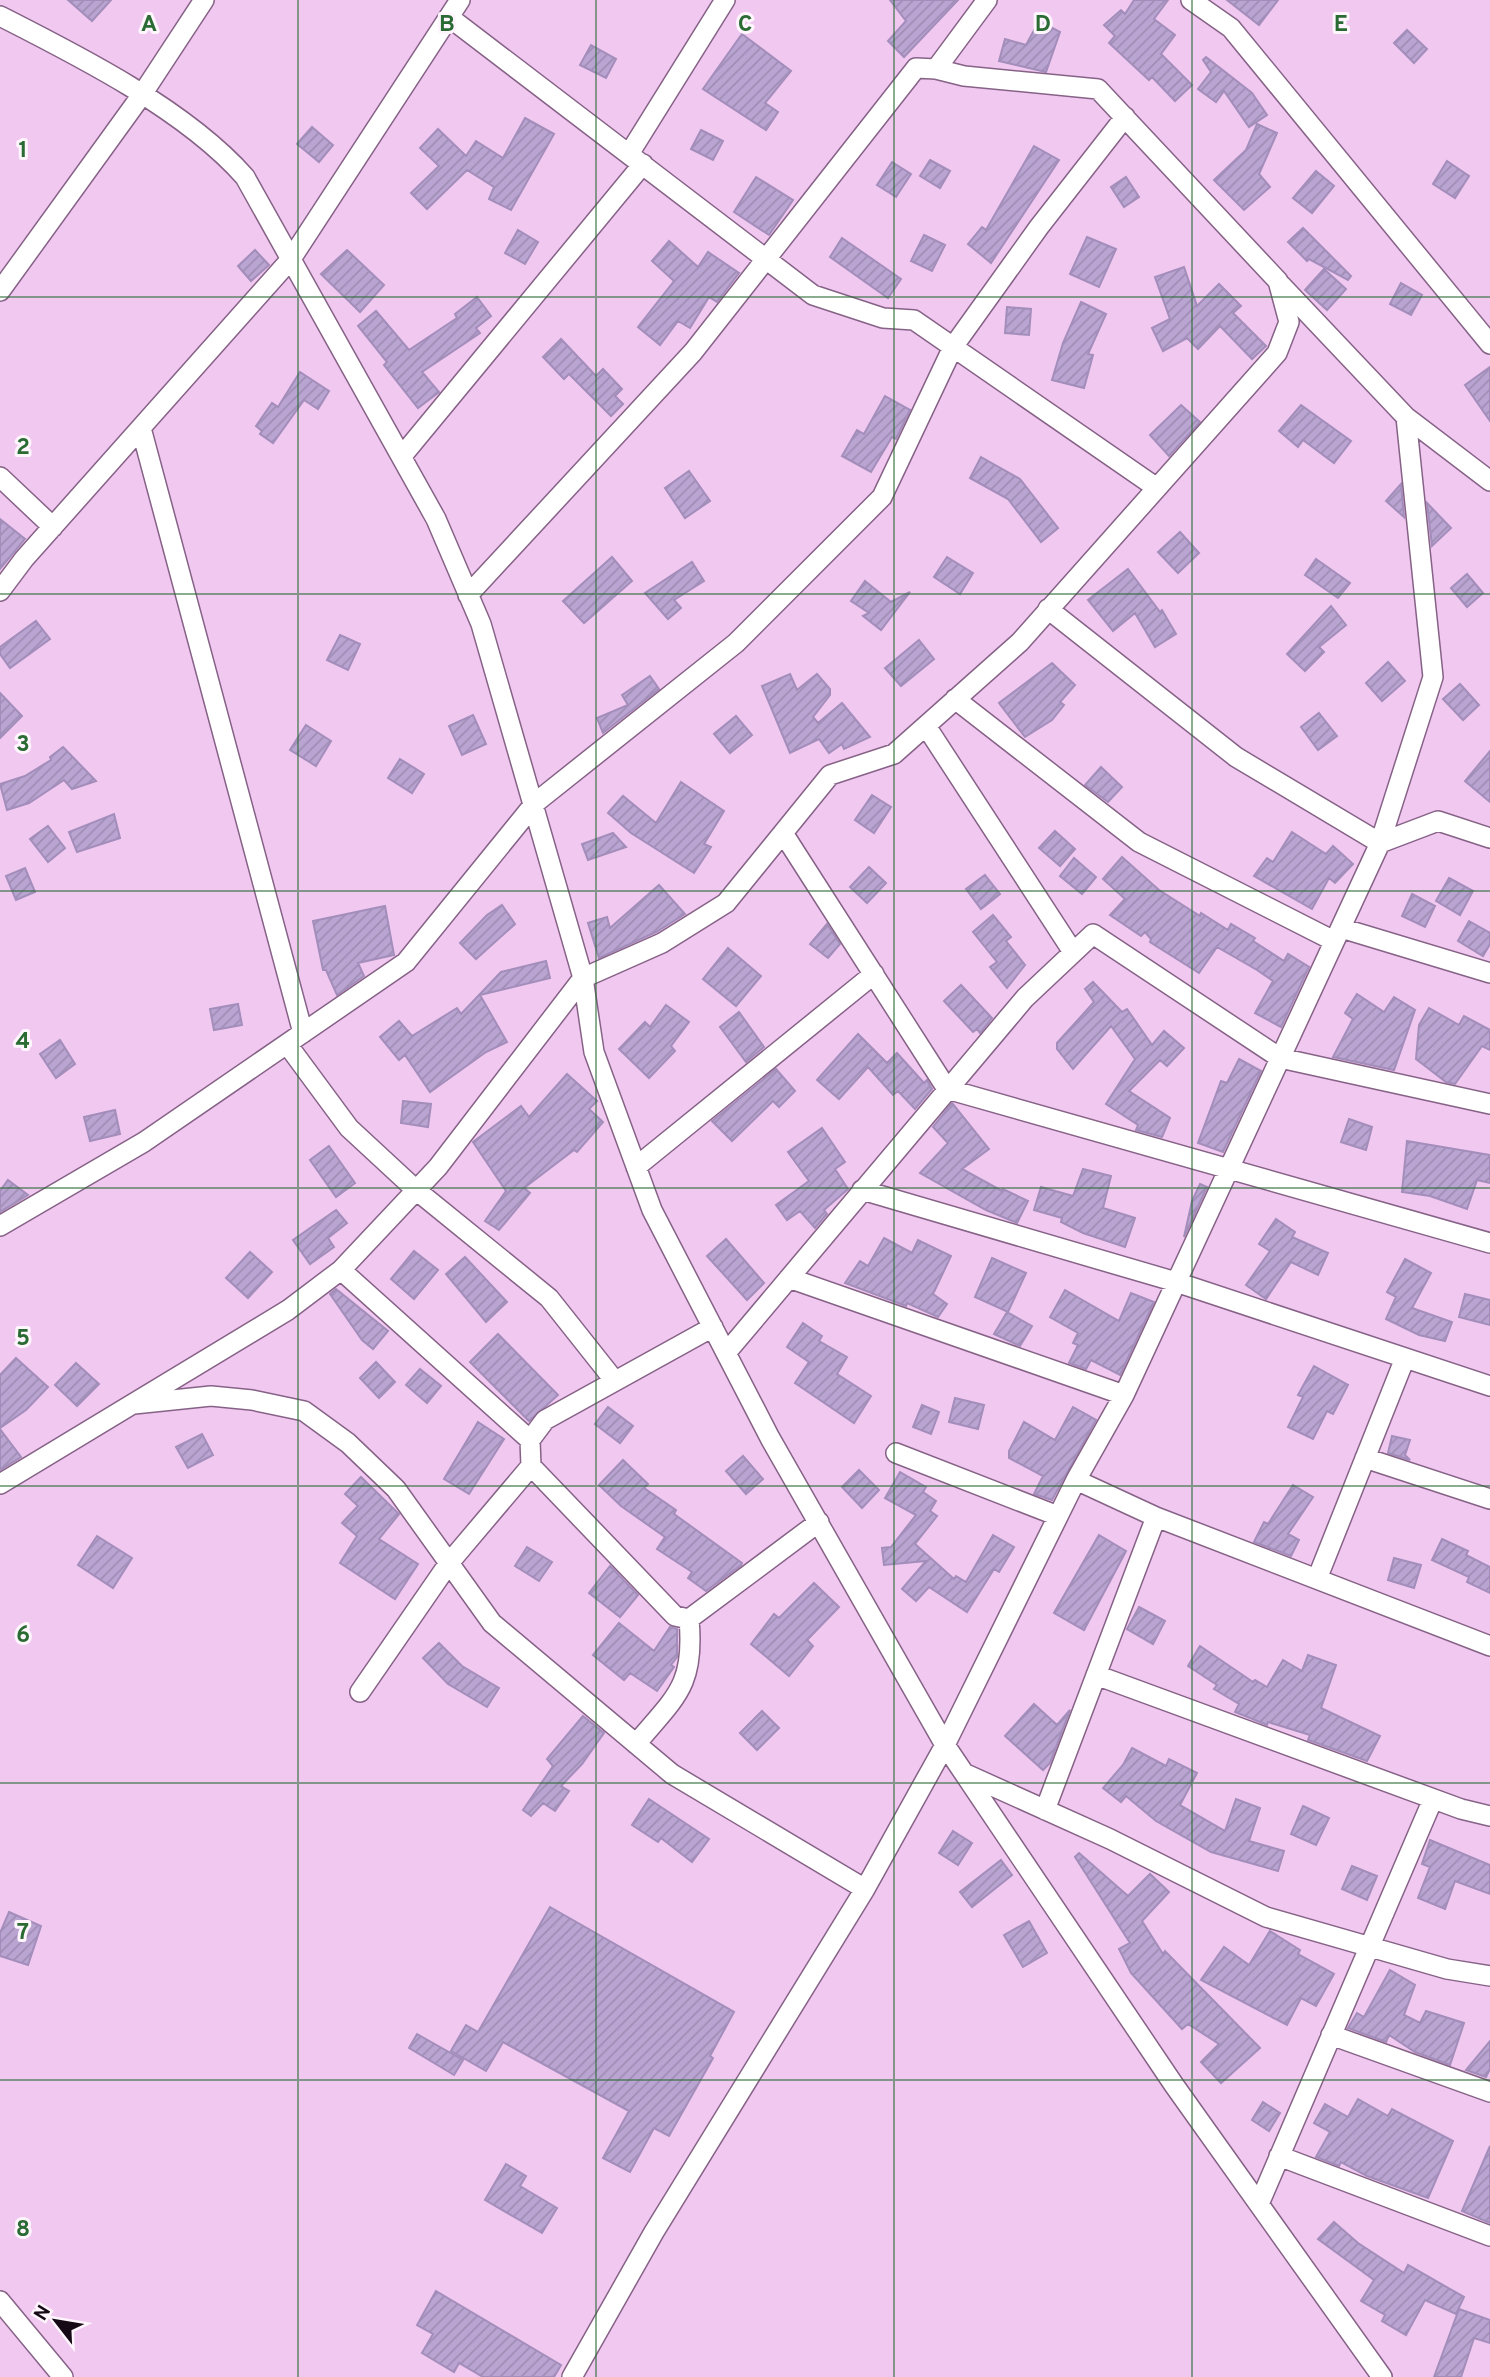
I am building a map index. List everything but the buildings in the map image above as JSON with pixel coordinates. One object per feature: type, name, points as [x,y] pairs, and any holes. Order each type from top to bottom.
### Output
[{"type":"street","points":[[0,291],[141,96],[204,0]]},
{"type":"street","points":[[402,456],[636,159],[725,0]]},
{"type":"street","points":[[936,69],[986,0]]},
{"type":"street","points":[[1191,0],[1231,28],[1490,344]]},
{"type":"street","points":[[0,592],[53,527],[291,259],[455,8],[636,159],[813,295],[883,318],[914,320],[1157,488]]},
{"type":"street","points":[[0,16],[81,57],[198,133],[226,155],[244,177],[436,519],[481,624],[535,803],[583,978],[594,1052],[652,1210],[770,1438],[945,1745],[1174,2085],[1382,2377]]},
{"type":"street","points":[[468,595],[693,352],[916,68],[936,69],[964,76],[1098,89],[1406,417],[1490,481]]},
{"type":"street","points":[[0,1226],[144,1142],[406,962],[535,803],[736,643],[882,497],[953,347],[1039,227],[1125,117]]},
{"type":"street","points":[[0,1484],[126,1405],[288,1310],[341,1270],[438,1167],[583,978],[662,943],[726,904],[830,775],[894,754],[1020,642],[1277,353],[1289,322],[1278,281]]},
{"type":"street","points":[[572,2377],[654,2232],[865,1889],[945,1745],[1076,1480],[1124,1395],[1380,843],[1433,677],[1406,417]]},
{"type":"street","points":[[141,428],[303,1033]]},
{"type":"street","points":[[0,477],[53,527]]},
{"type":"street","points":[[1048,610],[1236,757],[1380,843]]},
{"type":"street","points":[[955,699],[1139,842],[1337,934],[1490,973]]},
{"type":"street","points":[[926,726],[1073,952]]},
{"type":"street","points":[[1380,843],[1438,821],[1490,838]]},
{"type":"street","points":[[783,833],[947,1089],[1230,1167],[1490,1243]]},
{"type":"street","points":[[726,1353],[1025,998],[1093,934],[1280,1058],[1490,1104]]},
{"type":"street","points":[[636,1167],[874,974]]},
{"type":"street","points":[[286,1044],[349,1128],[416,1190],[549,1298],[614,1380]]},
{"type":"street","points":[[862,1191],[1176,1282],[1490,1386]]},
{"type":"street","points":[[341,1270],[530,1440]]},
{"type":"street","points":[[789,1278],[1124,1395]]},
{"type":"street","points":[[713,1327],[545,1420],[530,1440],[531,1466],[675,1616],[689,1619],[819,1522]]},
{"type":"street","points":[[1317,1579],[1405,1358]]},
{"type":"street","points":[[126,1405],[211,1396],[252,1399],[304,1411],[348,1443],[396,1489],[492,1623],[672,1774],[865,1889]]},
{"type":"street","points":[[896,1453],[1058,1516]]},
{"type":"street","points":[[1366,1458],[1490,1499]]},
{"type":"street","points":[[359,1692],[449,1563],[531,1466]]},
{"type":"street","points":[[1076,1480],[1156,1517],[1490,1646]]},
{"type":"street","points":[[1045,1810],[1156,1517]]},
{"type":"street","points":[[636,1744],[682,1690],[692,1651],[689,1619]]},
{"type":"street","points":[[1096,1675],[1433,1799],[1490,1816]]},
{"type":"street","points":[[967,1775],[1266,1917],[1447,1969],[1490,1976]]},
{"type":"street","points":[[1258,2204],[1433,1799]]},
{"type":"street","points":[[1331,2035],[1490,2092]]},
{"type":"street","points":[[1279,2156],[1490,2236]]},
{"type":"street","points":[[0,2301],[64,2377]]}]
